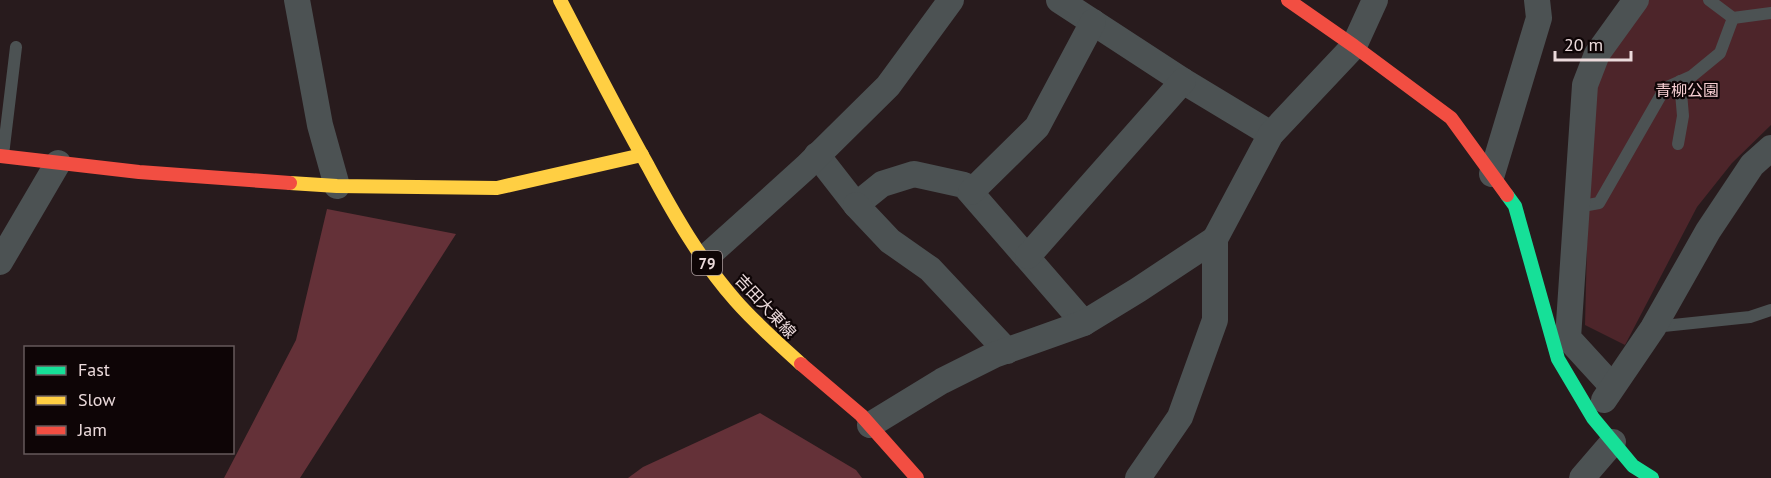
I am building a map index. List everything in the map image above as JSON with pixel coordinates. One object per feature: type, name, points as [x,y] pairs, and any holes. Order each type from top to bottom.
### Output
[{"type":"street","points":[[297,0],[320,125],[338,186]]},
{"type":"street","name":"吉田大東線","points":[[560,0],[616,109],[672,210],[704,259],[735,300],[771,337],[828,389],[861,415],[918,478]]},
{"type":"street","points":[[704,259],[818,155],[888,86],[951,0]]},
{"type":"street","points":[[1059,0],[1183,81],[1271,134]]},
{"type":"street","points":[[1288,0],[1451,118],[1515,206],[1558,359],[1593,418],[1633,466],[1652,478]]},
{"type":"street","points":[[1138,478],[1180,417],[1215,320],[1215,239],[1271,134],[1354,46],[1375,0]]},
{"type":"street","points":[[1492,174],[1539,18],[1537,0]]},
{"type":"street","points":[[1612,386],[1568,338],[1585,85],[1597,54],[1636,0]]},
{"type":"street","points":[[971,192],[1037,127],[1093,22]]},
{"type":"street","points":[[1028,256],[1183,81]]},
{"type":"street","points":[[1593,418],[1612,386],[1653,328],[1708,231],[1752,165],[1771,148]]},
{"type":"street","points":[[1,156],[138,172],[338,186],[497,188],[642,155]]},
{"type":"street","points":[[818,155],[856,205],[890,241],[930,269],[1007,351]]},
{"type":"street","points":[[0,262],[58,163]]},
{"type":"street","points":[[856,205],[882,184],[914,174],[964,184],[1084,323]]},
{"type":"street","points":[[870,425],[942,381],[994,355],[1084,323],[1215,239]]},
{"type":"street","points":[[1582,478],[1613,442]]},
{"type":"lane","points":[[1710,0],[1733,18],[1771,13]]},
{"type":"lane","points":[[1577,207],[1599,203],[1665,88],[1692,76],[1720,53],[1733,18]]},
{"type":"lane","points":[[1,156],[16,47]]},
{"type":"lane","points":[[1678,144],[1683,117],[1680,81]]},
{"type":"lane","points":[[1653,328],[1750,317],[1771,310]]},
{"type":"green space","name":"青柳公園","points":[[1647,0],[1771,0],[1771,125],[1732,163],[1697,207],[1625,345],[1585,325],[1591,82]]},
{"type":"shaded area","points":[[327,209],[456,234],[300,478],[224,478],[296,340]]},
{"type":"shaded area","points":[[760,413],[856,470],[862,478],[628,478],[643,467]]},
{"type":"traffic: fast","points":[[1507,195],[1515,206],[1558,359],[1593,418],[1633,466],[1652,478]]},
{"type":"traffic: slow","points":[[560,0],[677,219],[722,285],[743,309],[801,364]]},
{"type":"traffic: slow","points":[[290,183],[337,186],[497,188],[642,155]]},
{"type":"traffic: jam","points":[[1288,0],[1451,118],[1507,195]]},
{"type":"traffic: jam","points":[[0,156],[139,172],[290,183]]},
{"type":"traffic: jam","points":[[801,364],[861,415],[917,478]]}]
